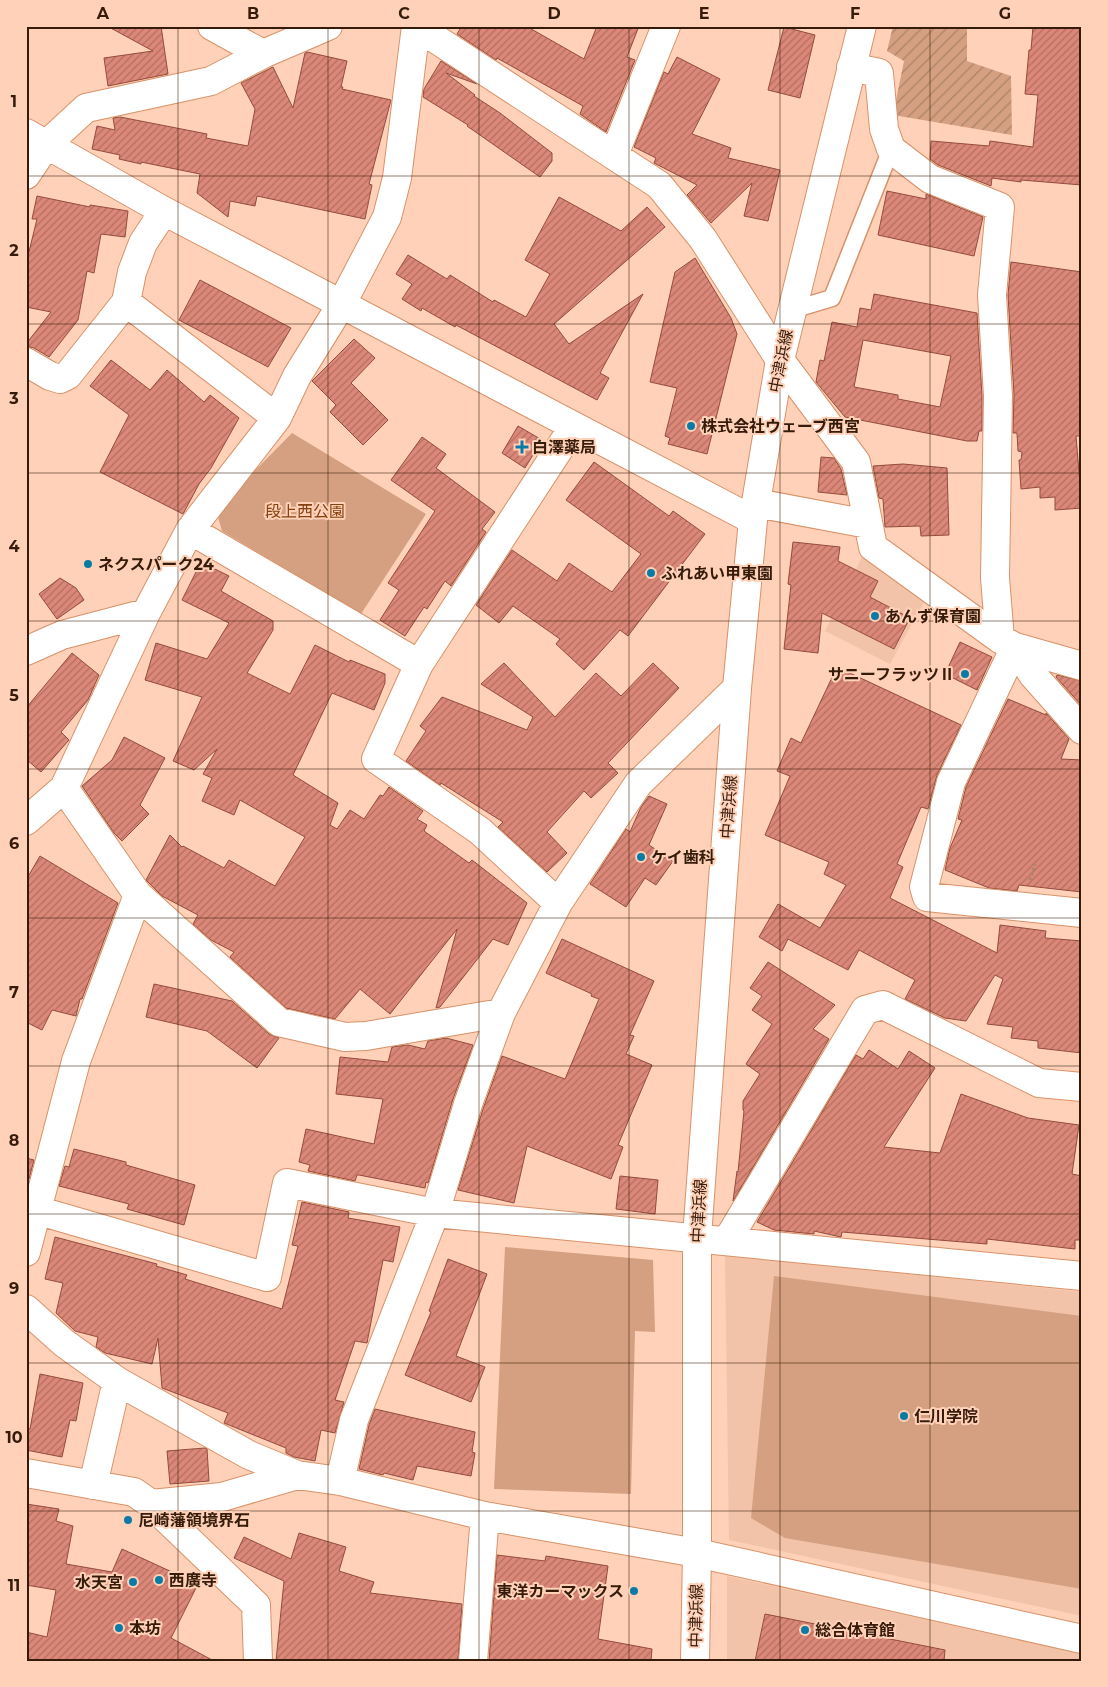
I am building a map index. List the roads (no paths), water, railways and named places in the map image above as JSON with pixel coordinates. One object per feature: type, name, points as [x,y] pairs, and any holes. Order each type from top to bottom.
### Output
[{"type":"street","points":[[212,26],[263,54]]},
{"type":"street","points":[[26,176],[37,139],[86,108],[211,81],[263,54],[328,26]]},
{"type":"street","points":[[26,820],[64,788],[146,613],[190,530],[277,418],[297,376],[340,305],[387,217],[397,178],[416,26],[659,185],[703,239],[780,360],[856,462],[873,547],[1007,643],[1082,730]]},
{"type":"street","points":[[614,155],[666,26]]},
{"type":"street","name":"中津浜線","points":[[695,1661],[697,1237],[737,688],[754,511],[780,360],[862,26]]},
{"type":"street","points":[[851,67],[879,73],[884,129],[891,149],[930,179],[1000,207],[992,294],[998,396],[995,578],[1007,643],[951,782],[924,887],[927,897],[1082,913]]},
{"type":"street","points":[[37,139],[164,211],[340,305],[574,426],[754,511],[868,524]]},
{"type":"street","points":[[26,362],[50,376],[60,379],[68,375],[126,302],[132,272],[143,243],[164,211]]},
{"type":"street","points":[[126,302],[277,418]]},
{"type":"street","points":[[558,903],[480,831],[376,759],[419,664],[574,426]]},
{"type":"street","points":[[190,530],[419,664]]},
{"type":"street","points":[[26,651],[62,635],[146,613]]},
{"type":"street","points":[[1007,643],[1082,666]]},
{"type":"street","points":[[340,1481],[354,1420],[436,1213],[468,1104],[501,1013],[558,903],[638,784],[737,688]]},
{"type":"street","points":[[64,788],[138,894],[278,1022],[345,1037],[366,1036],[501,1013]]},
{"type":"street","points":[[26,1252],[76,1061],[138,894]]},
{"type":"street","points":[[727,1241],[865,1010],[883,1005],[1040,1083],[1082,1087]]},
{"type":"street","points":[[36,1210],[266,1277],[287,1183],[436,1213],[1082,1276]]},
{"type":"street","points":[[26,1309],[64,1343],[117,1381],[249,1455],[297,1475],[340,1481],[485,1516],[697,1553],[1082,1639]]},
{"type":"street","points":[[93,1485],[117,1381]]},
{"type":"street","points":[[26,1473],[134,1492],[151,1504],[256,1605],[258,1661]]},
{"type":"street","points":[[151,1504],[222,1498],[297,1475]]},
{"type":"street","points":[[473,1661],[485,1516]]},
{"type":"lane","points":[[792,310],[832,298],[891,149]]},
{"type":"place","name":"株式会社ウェーブ西宮","points":[[691,426]]},
{"type":"place","name":"白澤薬局","points":[[522,447]]},
{"type":"place","name":"ネクスパーク24","points":[[88,564]]},
{"type":"place","name":"ふれあい甲東園","points":[[651,573]]},
{"type":"place","name":"あんず保育園","points":[[875,616]]},
{"type":"place","name":"サニーフラッツⅡ","points":[[965,674]]},
{"type":"place","name":"ケイ歯科","points":[[641,857]]},
{"type":"place","name":"仁川学院","points":[[904,1416]]},
{"type":"place","name":"尼崎藩領境界石","points":[[128,1520]]},
{"type":"place","name":"西廣寺","points":[[159,1580]]},
{"type":"place","name":"水天宮","points":[[133,1582]]},
{"type":"place","name":"東洋カーマックス","points":[[634,1591]]},
{"type":"place","name":"本坊","points":[[119,1628]]},
{"type":"place","name":"総合体育館","points":[[805,1630]]},
{"type":"park label","name":"段上西公園","points":[[305,511]]}]
